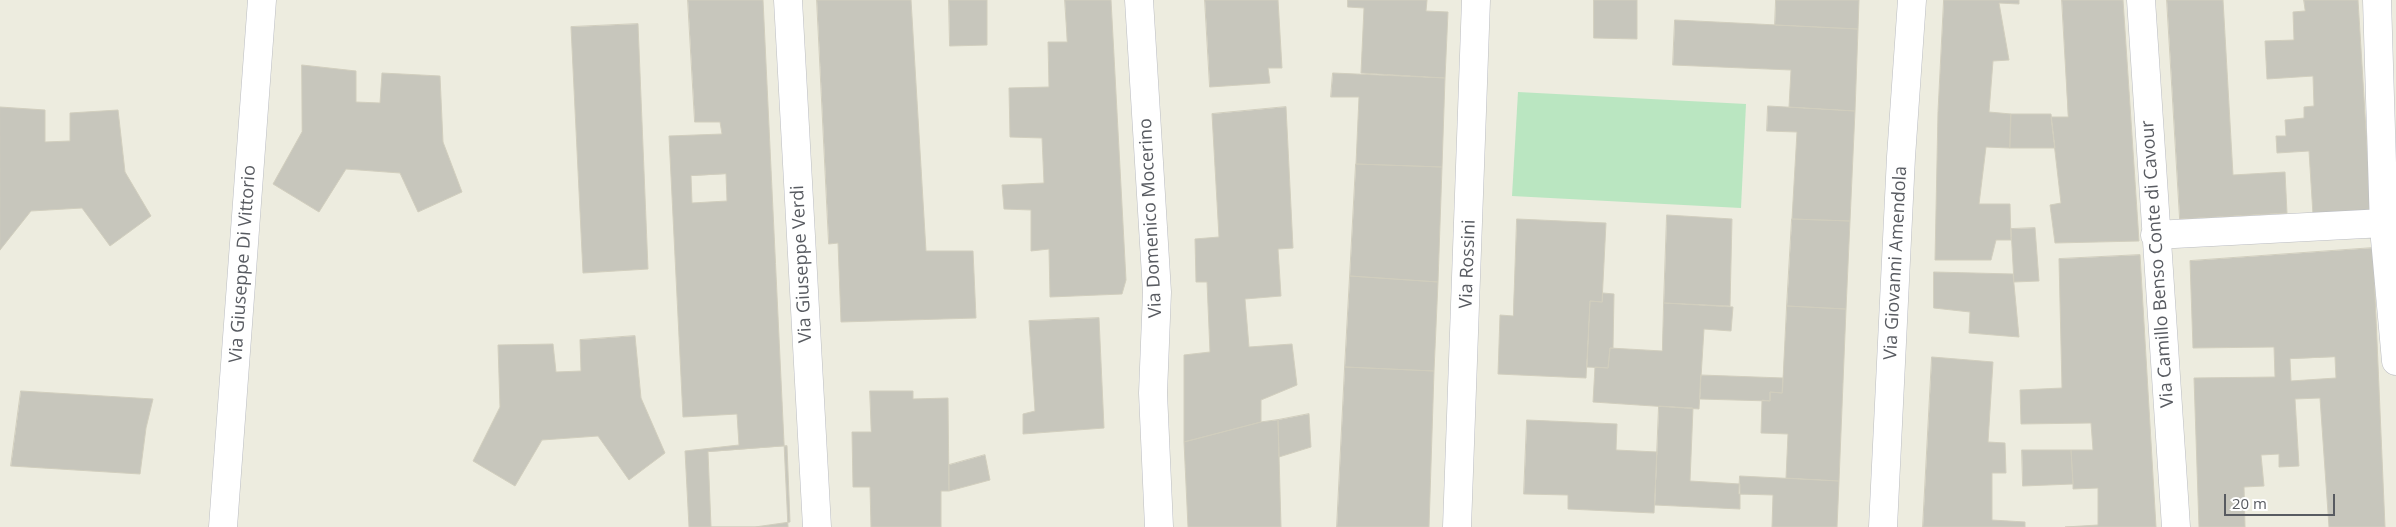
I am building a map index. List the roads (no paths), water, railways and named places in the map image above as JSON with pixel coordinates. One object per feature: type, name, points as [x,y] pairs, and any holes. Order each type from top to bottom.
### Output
[{"type":"street","name":"Via Giuseppe Di Vittorio","points":[[222,527],[262,0]]},
{"type":"street","name":"Via Giuseppe Verdi","points":[[788,0],[817,527]]},
{"type":"street","name":"Via Domenico Mocerino","points":[[1138,0],[1157,292],[1153,393],[1158,527]]},
{"type":"street","name":"Via Rossini","points":[[1457,527],[1476,0]]},
{"type":"street","name":"Via Giovanni Amendola","points":[[1883,527],[1901,157],[1912,0]]},
{"type":"street","name":"Via Camillo Benso Conte di Cavour","points":[[2141,0],[2155,235],[2176,527]]},
{"type":"street","points":[[2384,1],[2384,223],[2396,360]]},
{"type":"street","points":[[2155,235],[2384,223]]}]
